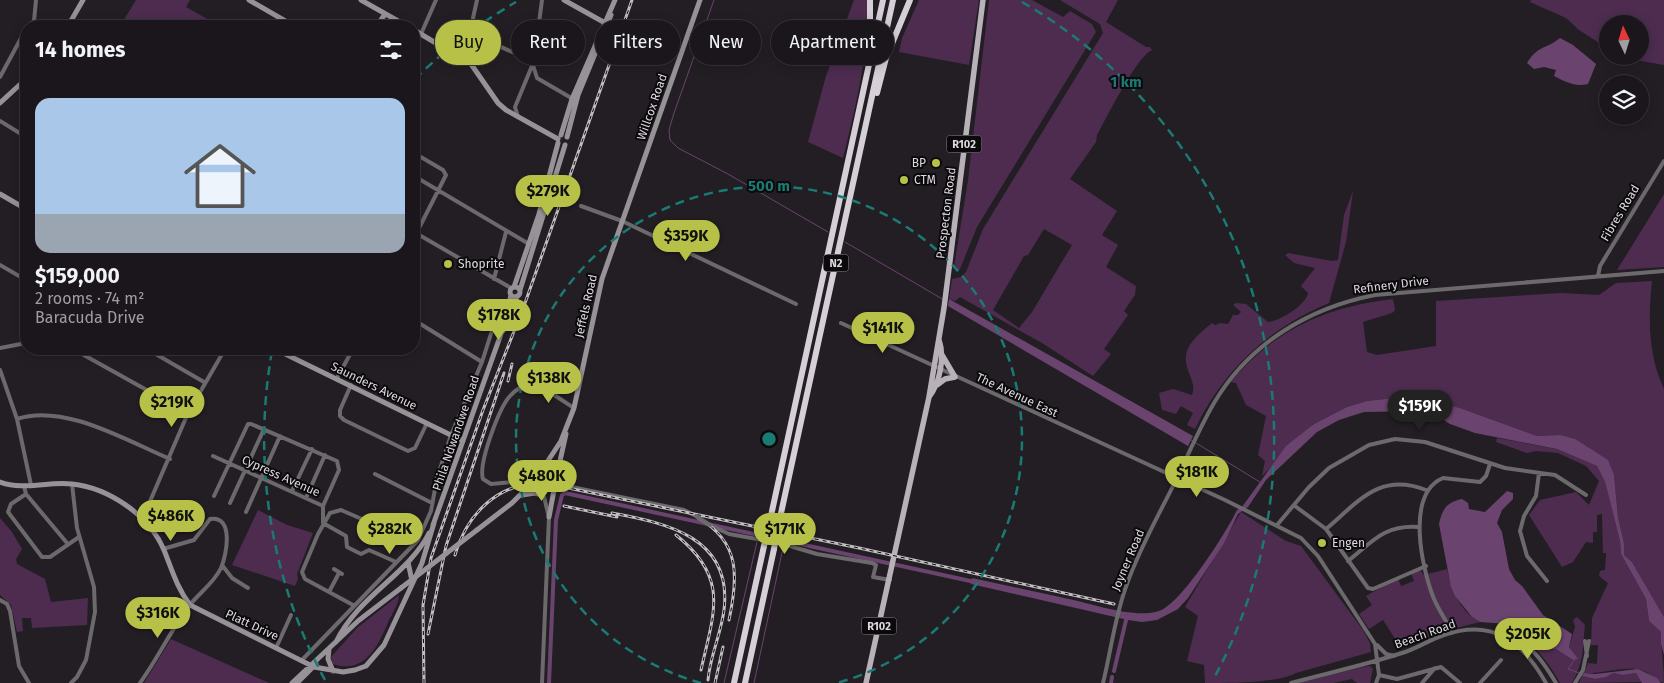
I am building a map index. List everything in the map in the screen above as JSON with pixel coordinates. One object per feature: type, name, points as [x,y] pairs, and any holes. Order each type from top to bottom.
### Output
[{"type":"highway","points":[[869,66],[870,0]]},
{"type":"highway","name":"N2","points":[[734,683],[883,0]]},
{"type":"highway","name":"N2","points":[[745,683],[893,0]]},
{"type":"highway","points":[[869,109],[873,106],[886,58],[910,0]]},
{"type":"main road","name":"Prospecton Road","points":[[939,340],[983,0]]},
{"type":"main road","name":"R102","points":[[866,683],[941,353],[939,340]]},
{"type":"main road","name":"R102","points":[[930,397],[937,385],[939,340]]},
{"type":"main road","points":[[937,385],[945,379],[955,377],[941,353]]},
{"type":"street","points":[[34,20],[36,0]]},
{"type":"street","points":[[71,20],[83,0]]},
{"type":"street","points":[[249,0],[284,20]]},
{"type":"street","points":[[362,0],[396,20]]},
{"type":"street","points":[[436,0],[421,34],[471,64],[503,107],[562,140]]},
{"type":"street","points":[[477,0],[472,18],[480,33],[511,51]]},
{"type":"street","points":[[539,20],[542,0]]},
{"type":"street","points":[[564,0],[599,20]]},
{"type":"street","points":[[607,20],[615,0]]},
{"type":"street","points":[[608,20],[615,0]]},
{"type":"street","name":"Willcox Road","points":[[622,221],[700,0]]},
{"type":"street","points":[[381,20],[385,14]]},
{"type":"street","points":[[590,15],[608,16]]},
{"type":"street","points":[[0,77],[20,41]]},
{"type":"street","points":[[514,296],[574,100],[595,50]]},
{"type":"street","points":[[518,116],[515,107],[532,65]]},
{"type":"street","points":[[534,65],[537,78]]},
{"type":"street","points":[[526,80],[537,78],[574,100]]},
{"type":"street","points":[[0,103],[20,85]]},
{"type":"street","points":[[503,107],[515,107]]},
{"type":"street","points":[[0,121],[20,133]]},
{"type":"street","points":[[514,296],[528,244],[562,140]]},
{"type":"street","points":[[420,157],[444,171],[446,175],[420,225]]},
{"type":"street","name":"Fibres Road","points":[[1598,276],[1600,266],[1664,160]]},
{"type":"street","points":[[420,180],[528,244]]},
{"type":"street","points":[[0,194],[20,206]]},
{"type":"street","points":[[581,206],[622,221],[796,304]]},
{"type":"street","name":"Jeffels Road","points":[[567,427],[574,408],[600,287],[622,221]]},
{"type":"street","points":[[494,278],[506,232]]},
{"type":"street","points":[[420,238],[515,288]]},
{"type":"street","points":[[0,265],[20,277]]},
{"type":"street","name":"Refinery Drive","points":[[1177,479],[1196,438],[1222,390],[1249,357],[1281,332],[1329,308],[1357,298],[1382,294],[1664,271]]},
{"type":"street","name":"Phila Ndwandwe Road","points":[[336,642],[344,626],[362,604],[408,562],[421,547],[434,523],[501,334],[508,306],[514,296]]},
{"type":"street","name":"Phila Ndwandwe Road","points":[[501,334],[509,323],[514,296]]},
{"type":"street","points":[[506,314],[502,309],[508,306]]},
{"type":"street","name":"Phila Ndwandwe Road","points":[[302,660],[353,605],[418,540],[432,503],[451,435],[482,362],[496,318],[502,309]]},
{"type":"street","name":"The Avenue East","points":[[841,323],[937,369],[1225,500],[1301,538],[1310,546],[1375,644],[1379,675]]},
{"type":"street","points":[[420,324],[482,362]]},
{"type":"street","points":[[0,348],[20,343]]},
{"type":"street","points":[[84,355],[188,413]]},
{"type":"street","points":[[157,355],[204,382]]},
{"type":"street","points":[[142,520],[170,459],[188,413],[204,382],[221,355]]},
{"type":"street","name":"Saunders Avenue","points":[[288,355],[463,441]]},
{"type":"street","points":[[337,378],[350,355]]},
{"type":"street","points":[[0,370],[17,419],[31,485]]},
{"type":"street","points":[[351,385],[340,410],[340,416],[344,420],[408,451],[415,448],[427,423]]},
{"type":"street","points":[[574,408],[531,385],[514,392],[504,404],[483,463],[481,471],[485,482],[491,484],[514,482],[552,483],[684,510],[729,534],[780,543],[817,554],[872,563],[876,565],[873,577],[890,580]]},
{"type":"street","points":[[17,419],[43,415],[76,420],[170,459]]},
{"type":"street","points":[[214,496],[248,424],[338,461],[339,470],[323,506]]},
{"type":"street","points":[[297,683],[318,659],[358,621],[531,487],[567,427]]},
{"type":"street","points":[[542,683],[549,517],[567,427]]},
{"type":"street","points":[[230,504],[264,430]]},
{"type":"street","points":[[246,512],[280,436]]},
{"type":"street","points":[[1277,525],[1295,506],[1309,487],[1329,468],[1359,449],[1387,439],[1418,441],[1490,464],[1560,476],[1586,495]]},
{"type":"street","points":[[292,491],[312,449]]},
{"type":"street","points":[[306,498],[325,455]]},
{"type":"street","name":"Cypress Avenue","points":[[213,456],[323,506],[323,523]]},
{"type":"street","points":[[1452,633],[1434,599],[1418,527],[1426,490],[1439,479],[1446,477],[1468,482],[1480,482],[1486,476],[1490,464]]},
{"type":"street","points":[[1162,472],[1182,468],[1186,483]]},
{"type":"street","points":[[1539,473],[1536,496],[1524,516],[1520,531],[1527,556],[1547,581]]},
{"type":"street","points":[[375,474],[432,503]]},
{"type":"street","name":"Joyner Road","points":[[1103,683],[1120,607],[1130,576],[1177,479]]},
{"type":"street","points":[[0,482],[24,486],[72,484],[93,488],[115,498],[142,520],[163,549],[180,593],[190,606]]},
{"type":"street","points":[[1326,529],[1363,498],[1382,486],[1403,483],[1426,490]]},
{"type":"street","points":[[71,683],[77,677],[86,660],[95,612],[94,587],[79,537],[72,484]]},
{"type":"street","points":[[24,486],[26,494],[67,543]]},
{"type":"street","points":[[531,487],[542,495],[549,517]]},
{"type":"street","points":[[521,495],[535,493],[542,495]]},
{"type":"street","points":[[26,494],[11,504],[8,512],[42,557],[50,557],[67,543],[79,537]]},
{"type":"street","points":[[1295,506],[1326,529],[1366,587],[1373,589],[1426,566]]},
{"type":"street","points":[[353,605],[305,579],[302,572],[323,523],[330,513],[342,510],[364,520]]},
{"type":"street","points":[[140,683],[190,606],[222,565],[227,532],[226,526],[218,519],[210,519],[194,540],[163,549]]},
{"type":"street","points":[[323,523],[346,536],[347,547],[359,554],[371,550],[396,562]]},
{"type":"street","name":"Platt Drive","points":[[190,606],[312,666],[333,670],[355,670],[366,666],[384,645],[422,563],[434,523]]},
{"type":"street","points":[[387,531],[390,527],[395,527],[418,540]]},
{"type":"street","points":[[1348,561],[1387,531],[1401,527],[1418,527]]},
{"type":"street","points":[[408,562],[412,582]]},
{"type":"street","points":[[222,565],[232,578],[248,588]]},
{"type":"street","points":[[329,592],[340,573],[334,570]]},
{"type":"street","points":[[0,600],[6,604],[10,611],[19,666],[29,683]]},
{"type":"street","points":[[276,648],[291,616]]},
{"type":"street","name":"Beach Road","points":[[1291,683],[1378,661],[1452,633],[1479,629],[1500,634],[1520,648],[1546,683]]},
{"type":"street","points":[[1500,634],[1514,637],[1526,645],[1544,664],[1556,683]]},
{"type":"street","points":[[1576,682],[1583,670],[1587,656],[1587,641]]},
{"type":"street","points":[[1375,644],[1386,654],[1394,656]]},
{"type":"street","points":[[329,648],[328,659],[333,670]]},
{"type":"street","points":[[1480,683],[1501,660]]},
{"type":"street","points":[[292,683],[312,666]]},
{"type":"street","points":[[1376,683],[1379,675],[1397,679],[1443,667],[1460,683]]},
{"type":"street","points":[[1422,683],[1435,668]]},
{"type":"shaded area","points":[[136,0],[190,0],[186,7],[209,20],[124,20]]},
{"type":"shaded area","points":[[854,0],[867,0],[867,20],[847,20]]},
{"type":"shaded area","points":[[919,0],[979,0],[969,65],[899,52],[902,38]]},
{"type":"shaded area","points":[[989,0],[1032,0],[1063,17],[1070,11],[1092,24],[1096,32],[977,227],[960,269],[957,272],[954,267],[968,180]]},
{"type":"shaded area","points":[[1060,0],[1118,0],[1106,22],[1146,47],[1150,47],[1152,50],[1138,63],[1097,135],[1096,142],[1070,179],[1117,211],[1102,235],[1118,245],[1106,267],[1136,286],[1135,295],[1124,311],[1128,315],[1104,349],[1111,354],[1093,376],[1042,343],[960,297],[955,301],[949,299],[952,279],[961,277],[966,272],[983,229],[1103,33],[1100,24]],"holes":[[[1044,229],[1072,245],[1032,312],[1019,328],[993,310],[1024,256],[1028,255]]]},
{"type":"shaded area","points":[[1531,0],[1664,0],[1664,65],[1649,62],[1649,15],[1599,15],[1599,43],[1579,30],[1566,18],[1530,2]]},
{"type":"shaded area","points":[[1560,38],[1573,45],[1596,64],[1588,84],[1579,85],[1571,83],[1554,76],[1556,70],[1544,67],[1534,69],[1527,63],[1538,50]]},
{"type":"shaded area","points":[[830,65],[863,65],[843,158],[808,142]]},
{"type":"shaded area","points":[[1353,191],[1346,242],[1329,303],[1287,325],[1250,353],[1219,388],[1195,429],[1187,425],[1193,413],[1181,406],[1176,414],[1162,410],[1159,393],[1173,389],[1192,395],[1193,383],[1186,364],[1187,350],[1196,337],[1212,323],[1215,325],[1220,323],[1228,324],[1233,315],[1238,315],[1241,312],[1233,305],[1236,303],[1246,304],[1268,322],[1285,316],[1303,302],[1308,293],[1301,286],[1315,268],[1294,263],[1285,255],[1288,253],[1332,261],[1338,260],[1344,215]]},
{"type":"shaded area","points":[[1664,194],[1664,267],[1617,270]]},
{"type":"shaded area","points":[[1652,281],[1650,336],[1655,363],[1664,389],[1664,617],[1632,562],[1624,555],[1614,475],[1560,435],[1537,436],[1460,408],[1412,396],[1367,401],[1347,407],[1314,424],[1262,476],[1265,461],[1258,455],[1266,416],[1246,405],[1236,383],[1231,382],[1265,348],[1303,324],[1346,308],[1393,299],[1395,310],[1392,313],[1363,322],[1367,352],[1377,355],[1436,346],[1436,301],[1561,293],[1599,295],[1616,283]]},
{"type":"shaded area","points":[[949,299],[1193,436],[1188,446],[948,306]]},
{"type":"shaded area","points":[[1412,396],[1460,408],[1537,436],[1560,435],[1575,439],[1608,460],[1614,475],[1624,555],[1632,562],[1664,617],[1664,655],[1661,644],[1661,632],[1649,621],[1646,599],[1621,554],[1620,541],[1605,482],[1597,466],[1557,449],[1475,433],[1450,424],[1429,411],[1364,412],[1339,420],[1317,432],[1266,480],[1248,507],[1238,514],[1224,543],[1188,598],[1178,609],[1157,620],[1142,622],[1128,620],[971,584],[972,578],[1114,610],[1138,613],[1159,611],[1179,596],[1190,582],[1213,550],[1237,510],[1242,507],[1286,446],[1314,424],[1347,407],[1367,401]]},
{"type":"shaded area","points":[[1497,438],[1557,449],[1597,466],[1605,482],[1620,541],[1621,554],[1646,599],[1649,621],[1661,632],[1664,683],[1644,671],[1636,669],[1584,673],[1588,663],[1597,664],[1598,645],[1591,645],[1592,618],[1608,583],[1599,576],[1600,571],[1605,570],[1606,553],[1603,553],[1602,514],[1597,515],[1597,532],[1593,532],[1593,543],[1586,542],[1573,562],[1562,567],[1529,515],[1540,500],[1576,492],[1589,505],[1599,481],[1586,466],[1558,453],[1536,451],[1527,453],[1496,442]]},
{"type":"shaded area","points":[[1507,491],[1513,493],[1513,499],[1502,510],[1497,523],[1502,532],[1509,569],[1515,580],[1522,586],[1543,615],[1572,634],[1569,647],[1578,659],[1573,660],[1556,649],[1542,648],[1520,629],[1508,624],[1480,622],[1472,617],[1455,596],[1451,587],[1439,524],[1444,510],[1452,502],[1462,499],[1468,503],[1469,509],[1485,512]]},
{"type":"shaded area","points":[[258,510],[287,525],[313,533],[297,574],[298,579],[295,586],[232,565]]},
{"type":"shaded area","points":[[1241,512],[1286,541],[1301,546],[1363,630],[1370,643],[1371,652],[1278,679],[1253,682],[1205,683],[1204,665],[1187,661],[1198,616],[1185,607]]},
{"type":"shaded area","points":[[0,518],[12,532],[22,549],[16,559],[17,564],[45,579],[51,602],[88,598],[87,625],[32,628],[31,618],[22,618],[23,631],[17,632],[11,605],[0,595]]},
{"type":"shaded area","points":[[1447,569],[1451,585],[1458,600],[1473,618],[1480,622],[1444,631],[1401,648],[1383,620],[1369,629],[1359,614],[1372,605],[1366,596],[1398,578],[1401,586],[1414,581],[1411,573],[1420,570],[1424,575]]},
{"type":"shaded area","points":[[399,595],[396,608],[381,639],[370,655],[354,665],[333,664],[331,657],[357,628]]},
{"type":"shaded area","points":[[1577,617],[1585,625],[1581,661],[1572,683],[1560,683],[1538,651],[1524,638],[1508,628],[1508,624],[1520,629],[1533,642],[1556,649],[1573,660],[1577,659],[1569,647],[1575,627],[1573,620]]},
{"type":"shaded area","points":[[171,639],[269,683],[144,683]]},
{"type":"shaded area","points":[[1370,666],[1373,669],[1370,683],[1357,683],[1352,679],[1333,683],[1298,683]]},
{"type":"shaded area","points":[[1638,669],[1657,678],[1661,683],[1642,683],[1636,673],[1623,675],[1613,673],[1606,677],[1595,679],[1582,676],[1584,673],[1595,674]]},
{"type":"shaded area","points":[[1613,673],[1623,675],[1636,673],[1642,682],[1579,683],[1582,676],[1595,679]]},
{"type":"waterway","points":[[714,0],[674,113],[669,130],[670,140],[678,148],[728,174],[828,232]]},
{"type":"waterway","points":[[845,242],[944,300]]},
{"type":"waterway","points":[[1191,440],[1260,482]]},
{"type":"waterway","points":[[549,683],[556,520],[562,495],[565,493],[975,582]]},
{"type":"waterway","points":[[724,683],[757,542]]},
{"type":"waterway","points":[[754,683],[783,548]]},
{"type":"waterway","points":[[1114,671],[1127,616]]},
{"type":"waterway","points":[[1575,659],[1568,669],[1585,675]]},
{"type":"waterway","points":[[1111,683],[1112,677]]},
{"type":"railway","points":[[424,683],[423,605],[431,558],[483,410],[524,306],[632,0]]},
{"type":"railway","points":[[508,381],[512,364]]},
{"type":"railway","points":[[428,634],[446,546],[504,373]]},
{"type":"railway","points":[[455,555],[460,540],[468,526],[487,503],[512,488],[527,484],[544,483],[859,548],[1114,604]]},
{"type":"railway","points":[[564,506],[617,517]]},
{"type":"railway","points":[[612,513],[654,522],[674,529],[692,538],[707,550],[718,565],[724,585],[724,610],[708,680]]},
{"type":"railway","points":[[698,518],[722,538],[733,562],[734,590],[729,620]]},
{"type":"railway","points":[[676,535],[705,566],[711,581],[714,597],[710,630],[701,670]]},
{"type":"railway","points":[[715,683],[723,647]]},
{"type":"place","name":"BP","points":[[936,163]]},
{"type":"place","name":"CTM","points":[[904,180]]},
{"type":"place","name":"Shoprite","points":[[448,264]]},
{"type":"place","name":"Engen","points":[[1322,543]]}]
